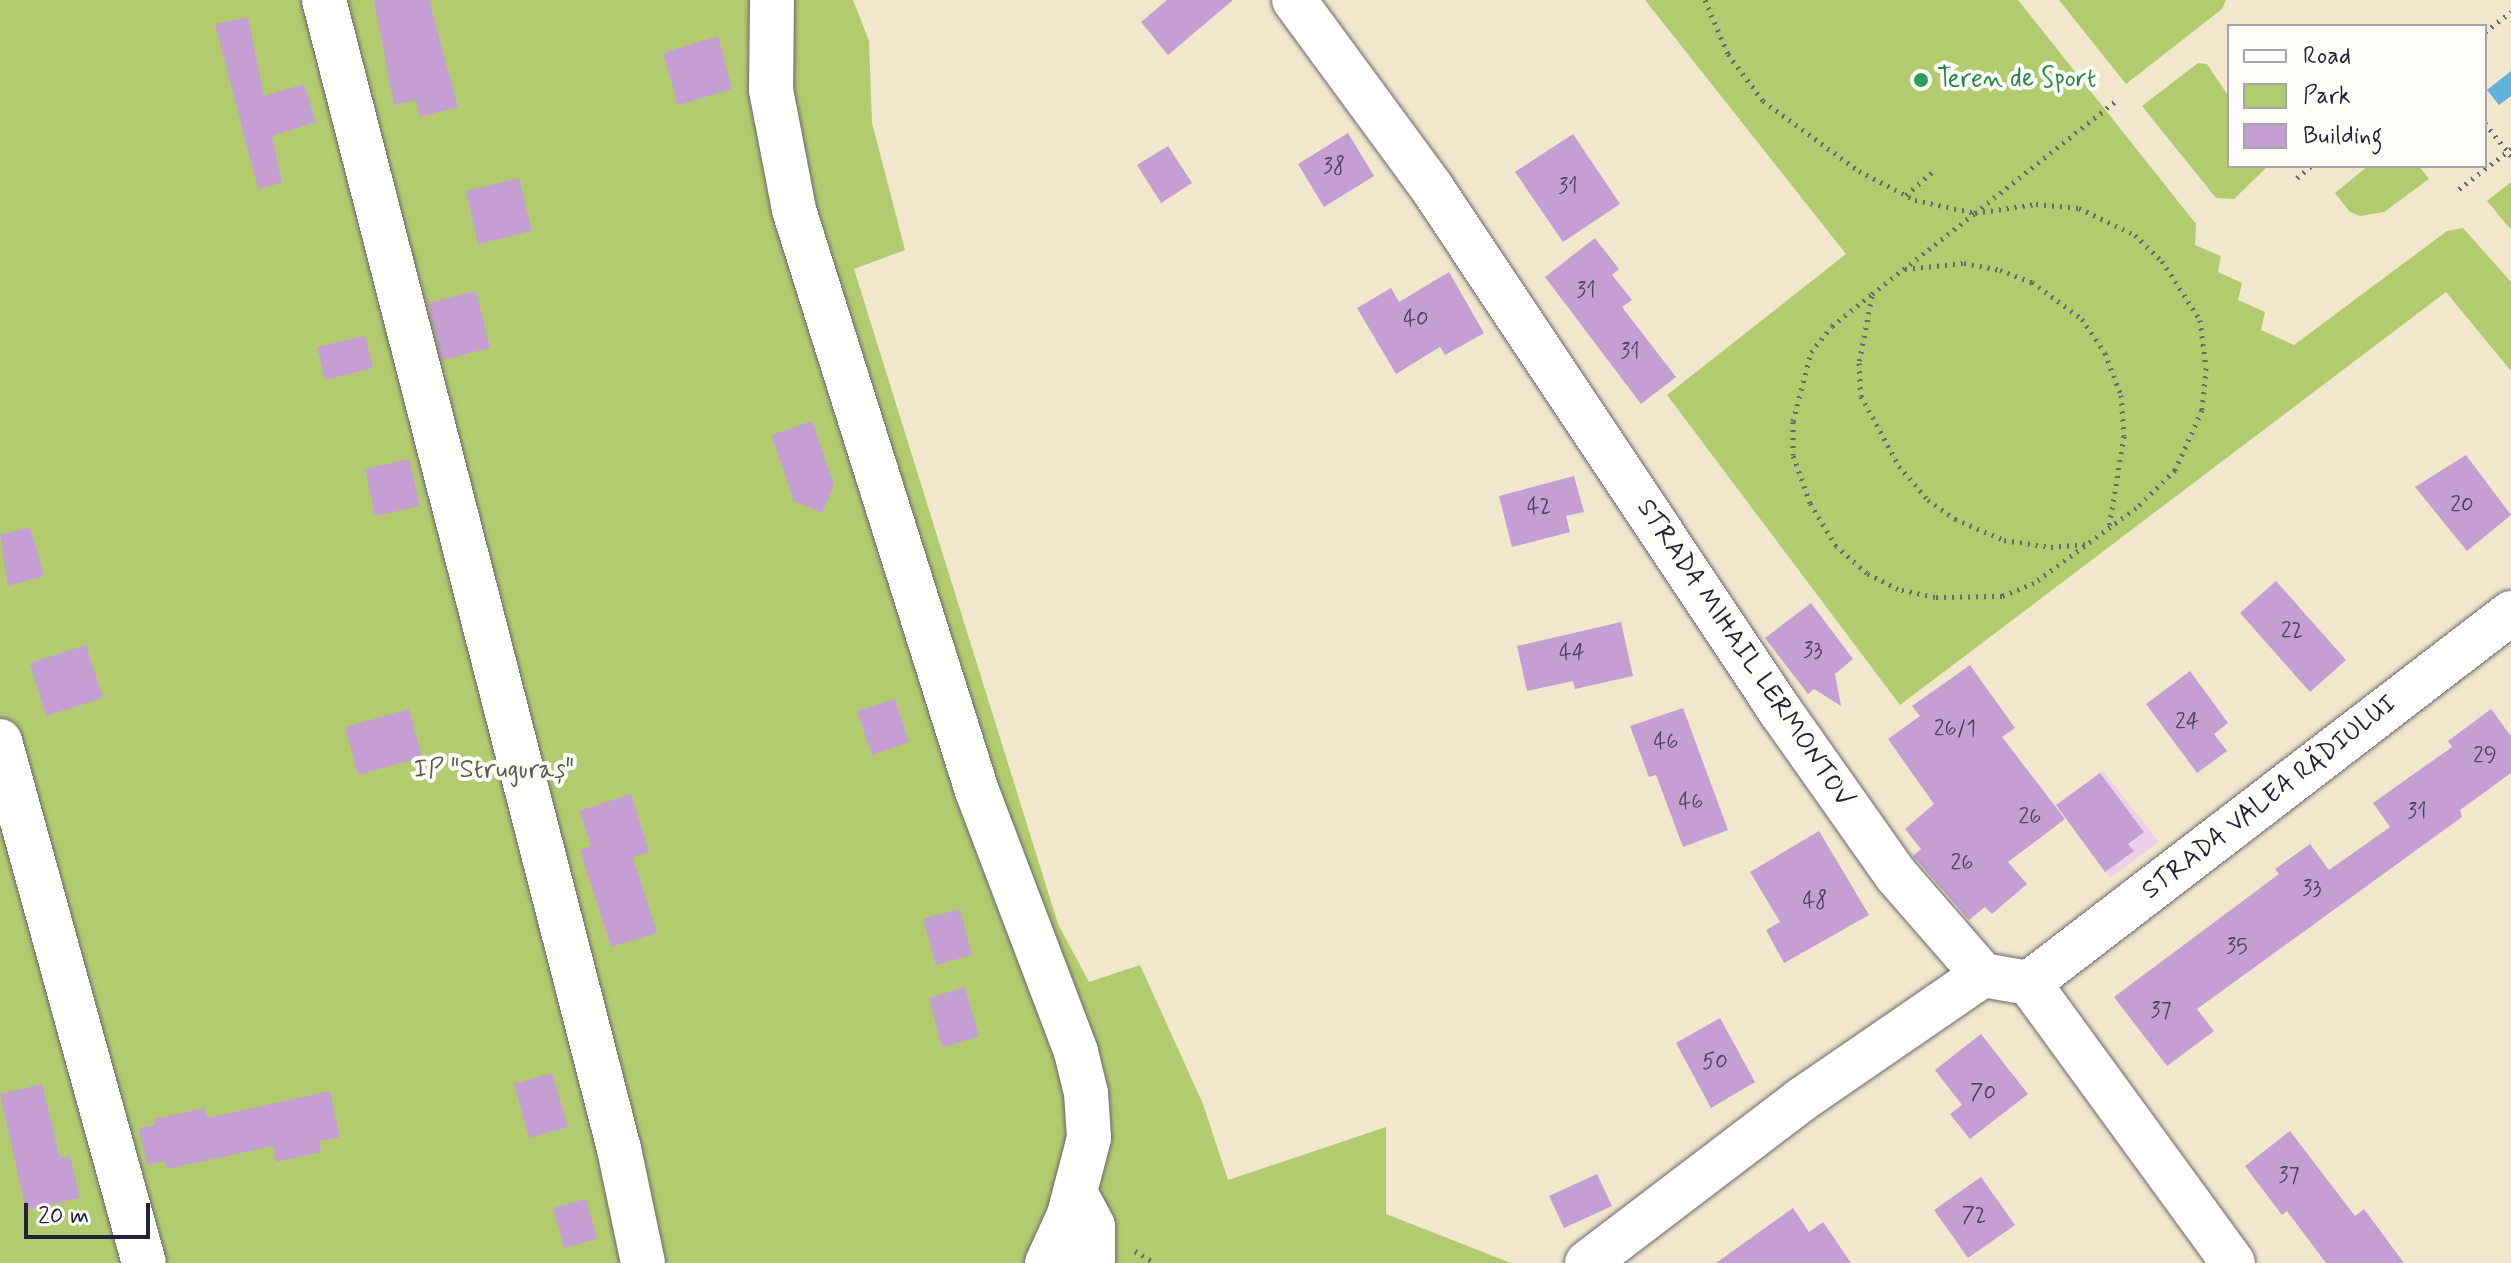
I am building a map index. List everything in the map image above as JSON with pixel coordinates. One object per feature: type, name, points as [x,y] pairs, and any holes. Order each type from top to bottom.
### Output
[{"type":"street","points":[[324,0],[619,1149],[643,1263]]},
{"type":"street","points":[[772,0],[771,90],[794,210],[982,806],[1076,1052],[1089,1138],[1075,1192],[1047,1263]]},
{"type":"street","name":"STRADA MIHAIL LERMONTOV","points":[[1294,0],[1432,188],[1869,838],[1983,975]]},
{"type":"street","name":"STRADA VALEA RĂDIULUI","points":[[2029,983],[2511,613]]},
{"type":"street","points":[[0,741],[144,1263]]},
{"type":"street","points":[[1587,1263],[1801,1100],[1983,975],[2029,983],[2233,1263]]},
{"type":"street","points":[[1075,1192],[1093,1226],[1093,1263]]},
{"type":"path","points":[[1705,0],[1728,54],[1763,101],[1810,139],[1906,195],[1975,213],[2036,204],[2079,208],[2135,235],[2153,252],[2200,320],[2206,368],[2202,410],[2188,448],[2175,470],[2109,528],[2034,583],[2002,596],[1970,597],[1898,589],[1867,573],[1836,546],[1810,503],[1793,455],[1793,421],[1811,352],[1832,326],[1975,213],[2117,100]]},
{"type":"path","points":[[2487,30],[2511,12]]},
{"type":"path","points":[[2459,189],[2510,153],[2487,125]]},
{"type":"path","points":[[2297,178],[2309,168]]},
{"type":"path","points":[[1906,195],[1934,171]]},
{"type":"path","points":[[1904,269],[1964,263],[2000,270],[2032,282],[2082,319],[2105,353],[2121,395],[2124,436],[2109,528]]},
{"type":"path","points":[[1872,294],[1859,363],[1861,396],[1899,466],[1928,500],[1955,519],[1991,535],[2051,547],[2086,544]]},
{"type":"shaded area","points":[[2103,771],[2159,842],[2110,878],[2060,802]]},
{"type":"green space","name":"IP \"Struguraș\"","points":[[0,0],[853,0],[869,41],[872,123],[905,250],[854,269],[1058,924],[1089,982],[1140,965],[1203,1104],[1228,1180],[1386,1127],[1386,1214],[1511,1263],[0,1263]]},
{"type":"green space","points":[[1645,0],[2018,0],[2196,224],[2195,245],[2221,256],[2218,272],[2242,283],[2238,300],[2265,312],[2261,330],[2294,345],[2447,231],[2463,228],[2511,282],[2511,371],[2446,292],[1900,705],[1667,395],[1846,254]]},
{"type":"green space","points":[[2059,0],[2226,0],[2222,9],[2126,84]]},
{"type":"green space","points":[[2198,63],[2207,64],[2227,94],[2227,168],[2266,168],[2234,199],[2216,198],[2142,106]]},
{"type":"green space","points":[[2366,168],[2421,168],[2429,179],[2384,212],[2360,216],[2350,212],[2335,193]]},
{"type":"green space","points":[[2511,182],[2511,230],[2487,201]]},
{"type":"water","points":[[2511,71],[2511,96],[2499,105],[2487,90]]},
{"type":"building","points":[[374,0],[429,0],[458,107],[420,117],[416,100],[394,105]]},
{"type":"building","points":[[1167,0],[1233,0],[1168,55],[1141,22]]},
{"type":"building","points":[[248,17],[264,96],[304,84],[316,122],[272,136],[282,183],[258,189],[215,24]]},
{"type":"building","points":[[718,36],[732,89],[678,105],[663,53]]},
{"type":"building","points":[[1348,133],[1374,176],[1324,207],[1298,164]]},
{"type":"building","points":[[1573,134],[1620,204],[1563,242],[1515,172]]},
{"type":"building","points":[[1168,146],[1192,183],[1161,203],[1137,165]]},
{"type":"building","points":[[519,178],[532,231],[478,244],[466,191]]},
{"type":"building","points":[[1595,238],[1619,269],[1612,275],[1632,300],[1622,307],[1676,377],[1641,404],[1545,277]]},
{"type":"building","points":[[1449,272],[1484,333],[1445,355],[1440,347],[1396,374],[1357,308],[1391,288],[1399,302]]},
{"type":"building","points":[[476,291],[490,348],[442,360],[428,303]]},
{"type":"building","points":[[365,336],[373,368],[325,380],[317,347]]},
{"type":"building","points":[[812,421],[834,485],[822,513],[794,501],[771,435]]},
{"type":"building","points":[[2466,455],[2511,515],[2467,551],[2415,487]]},
{"type":"building","points":[[409,459],[420,506],[375,516],[365,469]]},
{"type":"building","points":[[1574,476],[1584,512],[1566,516],[1570,532],[1512,547],[1499,496]]},
{"type":"building","points":[[30,527],[44,576],[8,586],[0,535]]},
{"type":"building","points":[[2276,581],[2346,660],[2310,692],[2240,613]]},
{"type":"building","points":[[1811,603],[1853,659],[1835,674],[1841,706],[1814,689],[1808,694],[1765,638]]},
{"type":"building","points":[[1621,622],[1633,676],[1575,689],[1573,681],[1527,691],[1517,646]]},
{"type":"building","points":[[86,645],[103,698],[46,716],[30,663]]},
{"type":"building","points":[[1970,665],[2015,728],[2002,737],[2065,819],[2008,862],[2027,884],[1992,914],[1985,907],[1969,920],[1913,856],[1921,849],[1905,829],[1934,804],[1888,739],[1920,716],[1912,706]]},
{"type":"building","points":[[2190,671],[2228,723],[2214,734],[2227,751],[2197,773],[2146,704]]},
{"type":"building","points":[[895,699],[909,742],[872,755],[857,711]]},
{"type":"building","points":[[1683,708],[1728,830],[1683,847],[1656,775],[1649,777],[1630,726]]},
{"type":"building","points":[[409,709],[422,757],[358,775],[345,727]]},
{"type":"building","points":[[2491,709],[2511,736],[2511,773],[2460,810],[2462,817],[2197,1009],[2214,1031],[2167,1066],[2114,997],[2279,874],[2275,869],[2310,844],[2329,870],[2390,827],[2373,803],[2452,747],[2448,741]]},
{"type":"building","points":[[2100,773],[2144,832],[2128,844],[2134,851],[2105,872],[2056,805]]},
{"type":"building","points":[[631,794],[649,852],[633,857],[657,933],[611,947],[580,850],[591,846],[579,811]]},
{"type":"building","points":[[1819,831],[1869,915],[1784,963],[1766,930],[1780,922],[1750,872]]},
{"type":"building","points":[[960,909],[972,955],[936,965],[923,919]]},
{"type":"building","points":[[965,987],[979,1037],[942,1047],[929,998]]},
{"type":"building","points":[[1720,1018],[1755,1082],[1711,1108],[1676,1043]]},
{"type":"building","points":[[1981,1034],[2028,1094],[1970,1139],[1950,1114],[1962,1105],[1935,1070]]},
{"type":"building","points":[[552,1073],[568,1127],[529,1138],[514,1084]]},
{"type":"building","points":[[42,1084],[60,1158],[70,1156],[80,1198],[26,1210],[0,1094]]},
{"type":"building","points":[[330,1091],[340,1137],[319,1141],[321,1152],[276,1162],[273,1146],[167,1169],[165,1161],[147,1165],[139,1128],[155,1125],[154,1119],[205,1108],[207,1118]]},
{"type":"building","points":[[2290,1131],[2355,1216],[2364,1209],[2404,1263],[2326,1263],[2287,1211],[2282,1215],[2245,1166]]},
{"type":"building","points":[[1597,1174],[1612,1206],[1564,1228],[1549,1196]]},
{"type":"building","points":[[1981,1177],[2015,1225],[1968,1258],[1934,1210]]},
{"type":"building","points":[[586,1199],[597,1239],[564,1248],[553,1208]]},
{"type":"building","points":[[1793,1208],[1809,1232],[1823,1222],[1851,1263],[1716,1263]]},
{"type":"place","name":"Teren de Sport","points":[[1921,80]]}]
